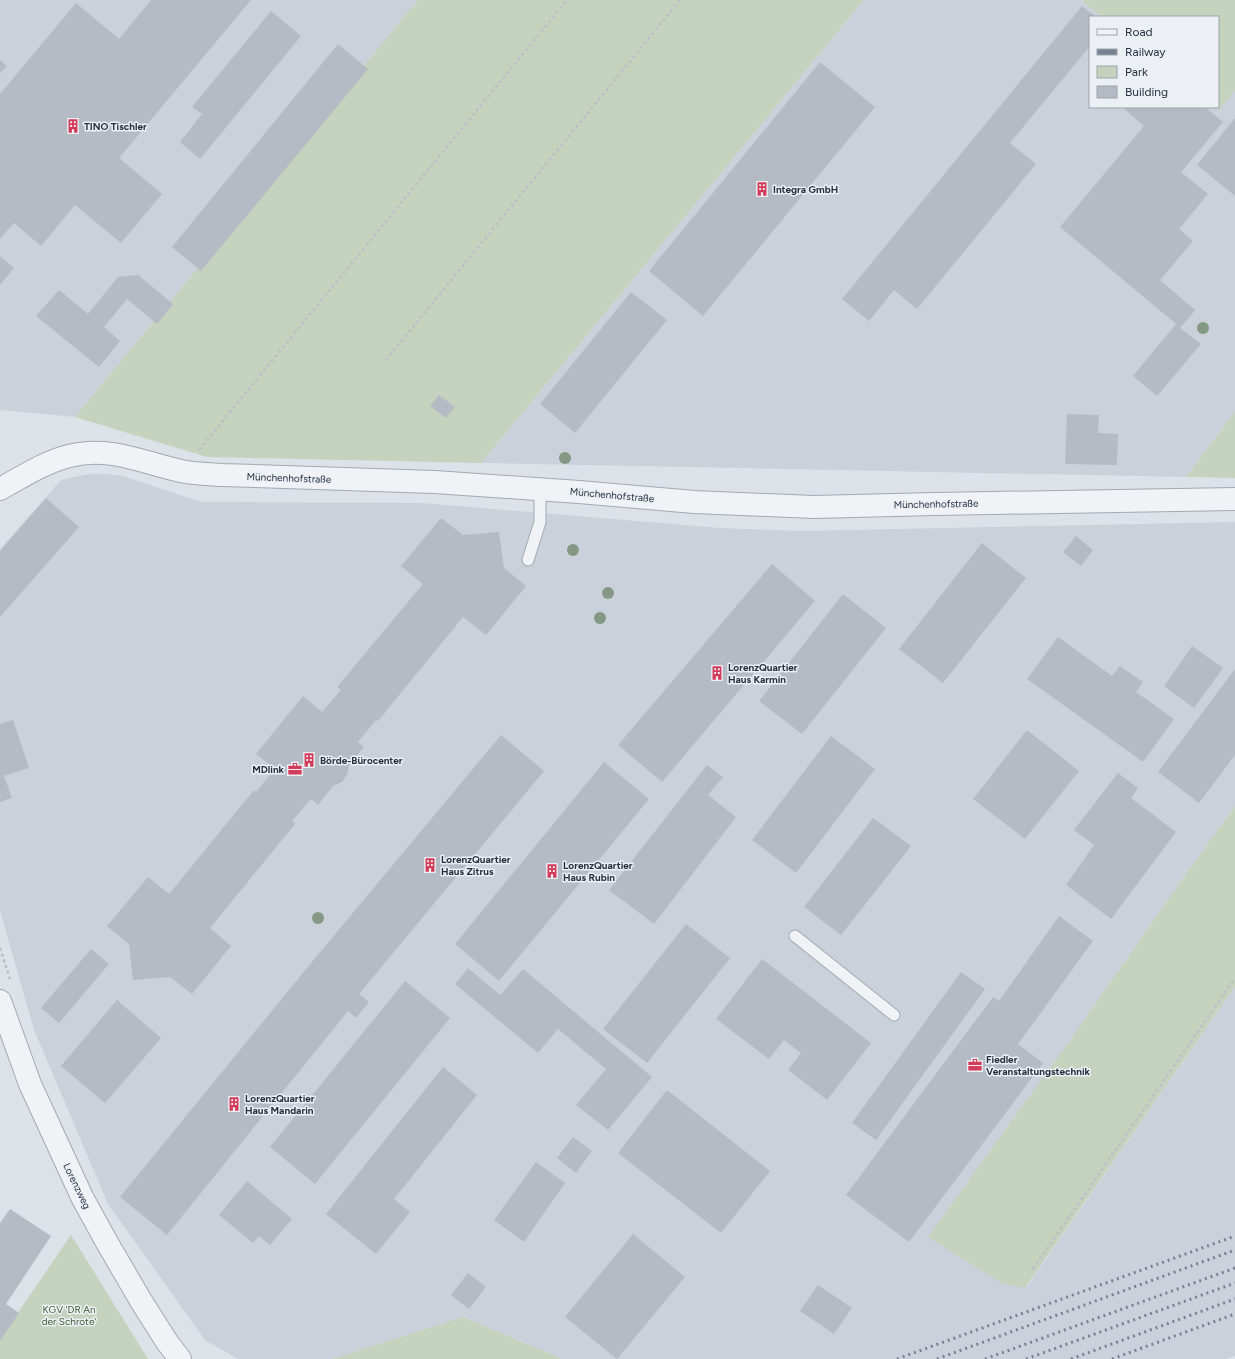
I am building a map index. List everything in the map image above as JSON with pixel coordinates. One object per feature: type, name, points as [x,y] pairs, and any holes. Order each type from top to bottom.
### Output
[{"type":"street","name":"Münchenhofstraße","points":[[0,489],[48,463],[68,456],[105,452],[122,455],[181,471],[222,475],[435,482],[694,502],[814,507],[1235,500]]},
{"type":"street","name":"Lorenzweg","points":[[0,1001],[28,1078],[82,1197],[142,1301],[167,1342],[180,1359]]},
{"type":"lane","points":[[528,560],[540,522],[540,489]]},
{"type":"lane","points":[[795,936],[894,1015]]},
{"type":"path","points":[[181,471],[567,0]]},
{"type":"path","points":[[386,360],[680,0]]},
{"type":"path","points":[[1033,1269],[1235,978]]},
{"type":"shaded area","points":[[0,0],[418,0],[75,417],[0,410]]},
{"type":"shaded area","points":[[864,0],[1081,0],[1101,16],[1089,16],[1089,108],[1216,108],[1219,110],[1235,90],[1235,412],[1186,477],[481,463]]},
{"type":"shaded area","points":[[89,474],[123,476],[201,502],[422,503],[720,528],[800,531],[1235,522],[1235,806],[1063,1050],[1026,1288],[1235,987],[1235,1356],[1226,1359],[563,1359],[463,1317],[332,1359],[238,1359],[205,1340],[108,1204],[34,1030],[0,911],[0,549],[61,480]]},
{"type":"green space","points":[[418,0],[864,0],[481,463],[207,457],[75,417]]},
{"type":"green space","points":[[1081,0],[1235,0],[1235,90],[1219,110],[1216,108],[1219,108],[1219,16],[1101,16]]},
{"type":"green space","points":[[1235,412],[1235,478],[1186,477]]},
{"type":"green space","points":[[1235,806],[1235,987],[1025,1288],[1002,1283],[928,1237],[1063,1050]]},
{"type":"green space","name":"KGV 'DR An der Schrote'","points":[[71,1235],[148,1359],[0,1359],[0,1339]]},
{"type":"green space","points":[[463,1317],[563,1359],[332,1359]]},
{"type":"building","name":"TINO Tischler","points":[[151,0],[251,0],[119,158],[162,194],[121,243],[75,205],[41,246],[14,223],[0,239],[0,94],[76,3],[119,39]]},
{"type":"building","points":[[1082,6],[1095,16],[1089,16],[1089,47],[1010,143],[1036,164],[917,309],[894,290],[869,321],[842,299]]},
{"type":"building","points":[[271,11],[301,36],[200,159],[180,142],[202,114],[192,107]]},
{"type":"building","points":[[338,44],[368,69],[201,271],[172,247]]},
{"type":"building","points":[[0,60],[7,66],[0,73]]},
{"type":"building","name":"Integra GmbH","points":[[820,62],[875,107],[703,316],[649,271]]},
{"type":"building","points":[[1123,108],[1206,108],[1223,122],[1181,172],[1208,194],[1179,229],[1193,241],[1160,280],[1195,310],[1180,328],[1201,344],[1157,396],[1133,376],[1176,324],[1060,227],[1144,126]]},
{"type":"building","points":[[1235,118],[1235,196],[1197,165]]},
{"type":"building","points":[[0,256],[14,268],[0,285]]},
{"type":"building","points":[[138,275],[173,304],[157,324],[127,299],[104,327],[120,341],[99,367],[36,316],[59,290],[88,314],[118,277]]},
{"type":"building","points":[[631,292],[667,320],[575,433],[540,404]]},
{"type":"building","points":[[439,395],[455,407],[446,418],[430,406]]},
{"type":"building","points":[[1067,414],[1099,415],[1098,433],[1118,434],[1117,465],[1065,464]]},
{"type":"building","points":[[46,498],[79,527],[0,617],[0,551]]},
{"type":"building","name":"Börde-Bürocenter","points":[[441,518],[463,535],[499,532],[504,568],[526,586],[486,635],[463,617],[378,721],[376,720],[358,742],[364,747],[348,767],[348,772],[342,782],[333,786],[318,805],[311,799],[292,821],[295,824],[210,928],[231,946],[192,994],[170,977],[133,980],[129,944],[107,926],[148,877],[169,894],[254,790],[256,792],[275,769],[256,754],[303,696],[322,712],[341,690],[337,687],[423,584],[401,566]]},
{"type":"building","points":[[1076,536],[1093,550],[1081,566],[1063,552]]},
{"type":"building","points":[[982,543],[1026,578],[943,683],[899,649]]},
{"type":"building","name":"LorenzQuartier Haus Karmin","points":[[772,564],[815,601],[662,782],[618,745]]},
{"type":"building","points":[[843,594],[886,628],[802,734],[759,701]]},
{"type":"building","points":[[1058,637],[1112,676],[1120,666],[1143,682],[1136,692],[1174,719],[1143,762],[1027,679]]},
{"type":"building","points":[[1192,646],[1223,668],[1194,708],[1164,686]]},
{"type":"building","points":[[1235,669],[1235,755],[1199,803],[1158,772]]},
{"type":"building","points":[[13,720],[29,768],[4,776],[12,798],[0,802],[0,724]]},
{"type":"building","points":[[1027,730],[1079,771],[1025,839],[973,799]]},
{"type":"building","points":[[501,735],[544,771],[359,994],[369,1002],[356,1018],[348,1011],[167,1235],[120,1197],[302,974]]},
{"type":"building","points":[[831,736],[875,769],[796,873],[752,840]]},
{"type":"building","name":"LorenzQuartier Haus Rubin","points":[[604,762],[649,799],[499,981],[455,944]]},
{"type":"building","points":[[707,765],[723,777],[708,795],[736,817],[654,924],[609,890]]},
{"type":"building","points":[[1118,773],[1138,788],[1131,798],[1176,832],[1111,919],[1066,885],[1094,845],[1074,830]]},
{"type":"building","points":[[873,818],[911,846],[841,935],[804,907]]},
{"type":"building","points":[[1059,916],[1093,941],[1018,1044],[1043,1063],[909,1242],[846,1195],[993,997],[999,1001]]},
{"type":"building","points":[[686,924],[730,958],[647,1063],[603,1029]]},
{"type":"building","points":[[91,949],[109,964],[59,1023],[41,1008]]},
{"type":"building","points":[[762,959],[871,1043],[827,1100],[788,1070],[801,1053],[784,1040],[769,1059],[716,1019]]},
{"type":"building","points":[[468,968],[500,995],[523,969],[652,1077],[608,1130],[576,1105],[606,1069],[558,1029],[538,1053],[455,984]]},
{"type":"building","points":[[961,972],[985,989],[876,1140],[852,1123]]},
{"type":"building","points":[[405,981],[450,1018],[315,1184],[270,1147]]},
{"type":"building","points":[[117,1000],[161,1038],[105,1103],[61,1066]]},
{"type":"building","points":[[443,1067],[477,1095],[394,1199],[410,1212],[376,1254],[326,1214]]},
{"type":"building","points":[[667,1090],[770,1171],[721,1233],[618,1153]]},
{"type":"building","points":[[573,1137],[592,1151],[576,1173],[557,1158]]},
{"type":"building","points":[[536,1162],[565,1183],[524,1242],[494,1220]]},
{"type":"building","points":[[247,1181],[292,1219],[270,1245],[259,1236],[253,1243],[219,1215]]},
{"type":"building","points":[[10,1209],[51,1236],[6,1304],[19,1313],[0,1341],[0,1223]]},
{"type":"building","points":[[633,1234],[685,1277],[617,1359],[565,1317]]},
{"type":"building","points":[[468,1273],[486,1287],[469,1309],[451,1295]]},
{"type":"building","points":[[818,1285],[852,1308],[834,1334],[800,1311]]},
{"type":"railway","points":[[897,1359],[1235,1236]]},
{"type":"railway","points":[[937,1359],[1235,1250]]},
{"type":"railway","points":[[985,1359],[1235,1268]]},
{"type":"railway","points":[[1026,1359],[1235,1283]]},
{"type":"railway","points":[[1071,1359],[1235,1299]]},
{"type":"railway","points":[[1112,1359],[1235,1314]]},
{"type":"place","name":"TINO Tischler","points":[[73,126]]},
{"type":"place","name":"Integra GmbH","points":[[762,189]]},
{"type":"place","name":"LorenzQuartier Haus Karmin","points":[[717,673]]},
{"type":"place","name":"Börde-Bürocenter","points":[[309,760]]},
{"type":"place","name":"MDlink","points":[[295,769]]},
{"type":"place","name":"LorenzQuartier Haus Zitrus","points":[[430,865]]},
{"type":"place","name":"LorenzQuartier Haus Rubin","points":[[552,871]]},
{"type":"place","name":"Fiedler Veranstaltungstechnik","points":[[975,1065]]},
{"type":"place","name":"LorenzQuartier Haus Mandarin","points":[[234,1104]]}]
